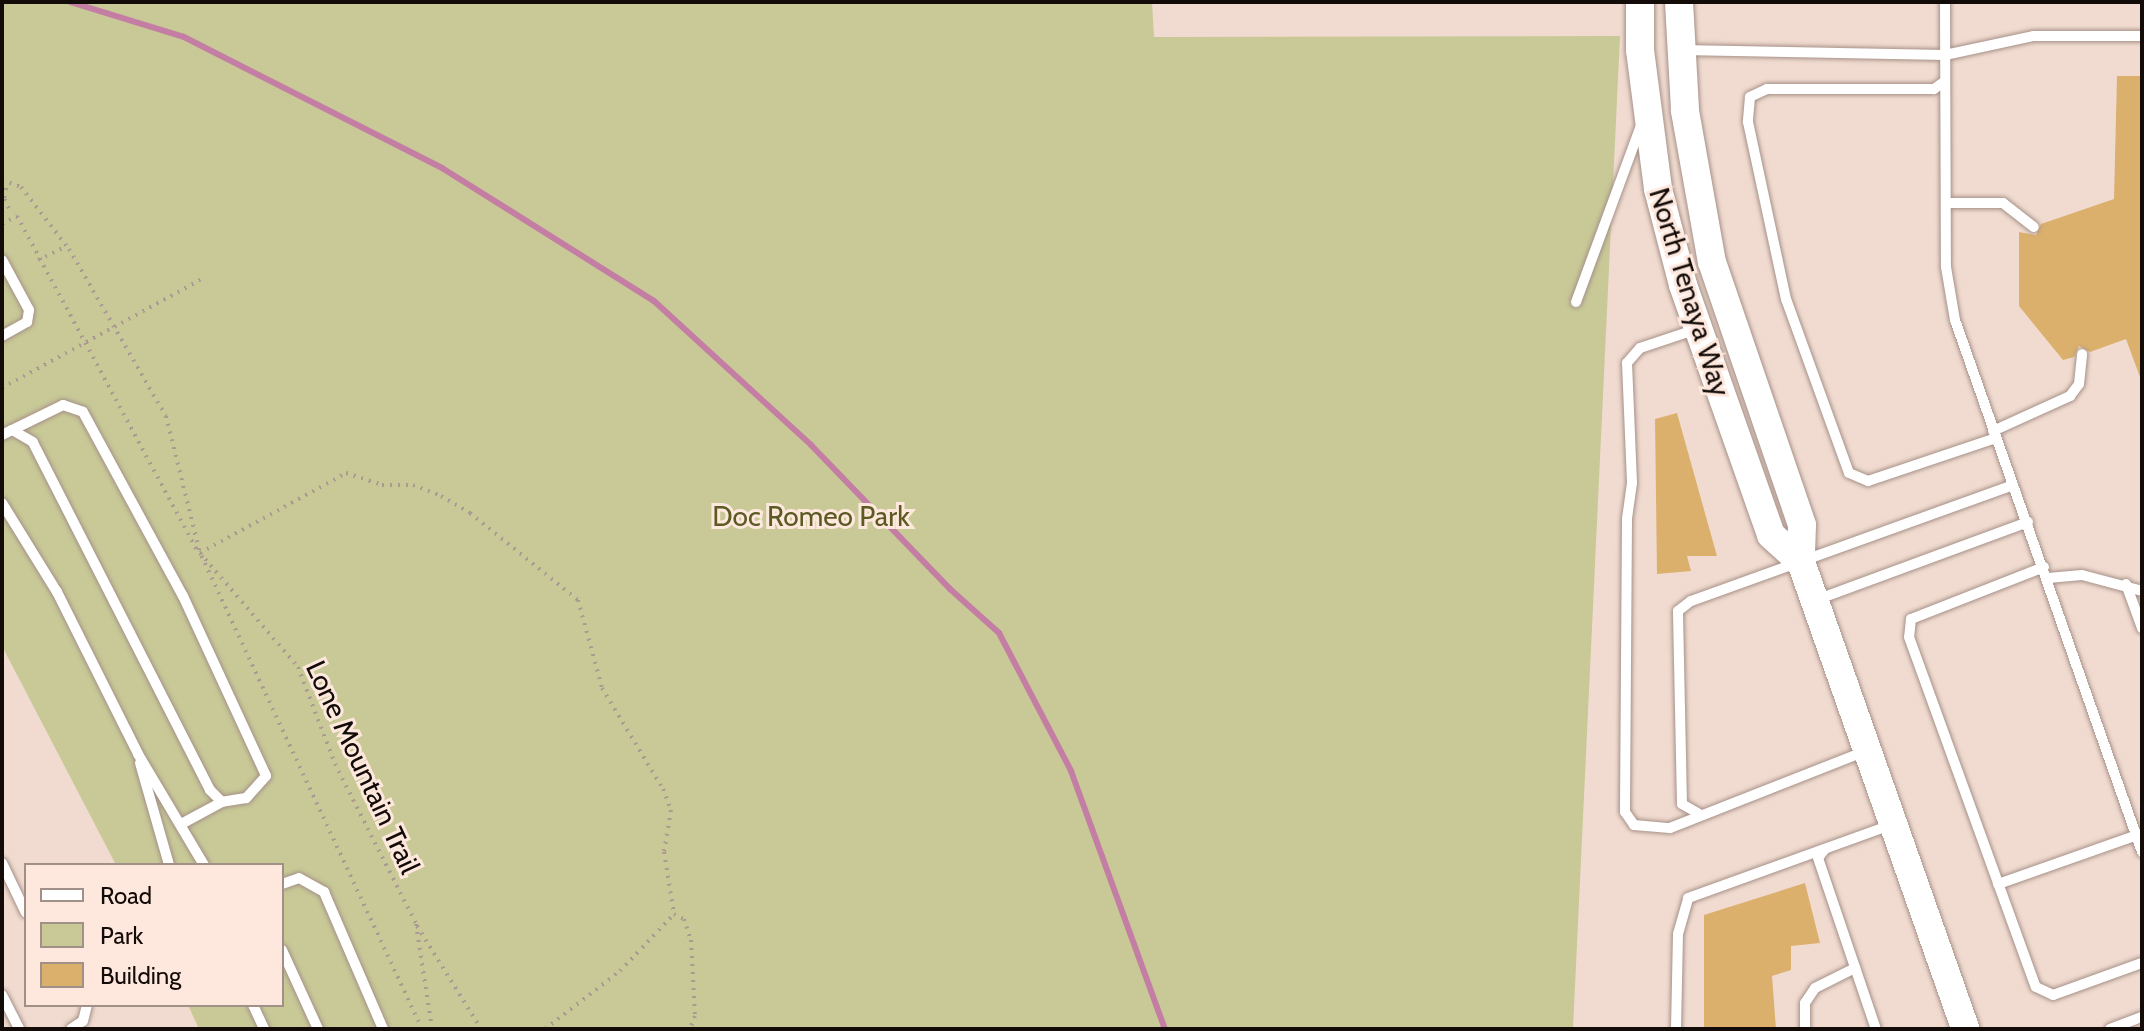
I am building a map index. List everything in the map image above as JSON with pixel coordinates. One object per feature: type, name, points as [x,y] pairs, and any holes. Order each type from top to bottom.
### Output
[{"type":"main road","name":"North Tenaya Way","points":[[1640,2],[1646,112],[1658,189],[1697,329],[1771,535],[1801,562]]},
{"type":"main road","name":"North Tenaya Way","points":[[1679,2],[1679,50],[1703,225],[1736,338],[1802,525],[1801,562],[1965,1029]]},
{"type":"lane","points":[[1945,2],[1946,274],[1955,320],[2140,835],[2142,852]]},
{"type":"lane","points":[[1679,50],[1945,55],[2034,36],[2142,36]]},
{"type":"lane","points":[[1945,81],[1934,89],[1767,89],[1750,97],[1748,122],[1765,220],[1786,299],[1849,473],[1868,481],[1995,435],[2070,396],[2079,384],[2082,354]]},
{"type":"lane","points":[[1576,302],[1646,112]]},
{"type":"lane","points":[[1946,203],[2003,203],[2034,227]]},
{"type":"lane","points":[[2,260],[29,310],[27,322],[2,336]]},
{"type":"lane","points":[[1697,329],[1640,348],[1627,363],[1632,483],[1627,519],[1625,812],[1634,825],[1670,828],[1865,751]]},
{"type":"lane","points":[[7,433],[63,405],[83,412],[183,596],[266,776],[246,798],[222,802],[183,823]]},
{"type":"lane","points":[[7,433],[33,442],[210,790],[222,802]]},
{"type":"lane","points":[[1701,816],[1682,804],[1678,611],[1691,601],[2013,485]]},
{"type":"lane","points":[[2,503],[67,611],[138,754],[183,823],[203,863]]},
{"type":"lane","points":[[1814,600],[2028,522]]},
{"type":"lane","points":[[2142,591],[2126,584],[2082,575],[2046,573],[1911,619],[1908,628],[2036,987],[2044,994],[2142,963]]},
{"type":"lane","points":[[2126,584],[2142,628]]},
{"type":"lane","points":[[138,754],[168,863]]},
{"type":"lane","points":[[1676,1029],[1678,934],[1688,898],[1891,825]]},
{"type":"lane","points":[[1998,884],[2140,835]]},
{"type":"lane","points":[[1825,849],[1818,858],[1876,1029]]},
{"type":"lane","points":[[2,885],[5,868]]},
{"type":"lane","points":[[5,868],[24,909]]},
{"type":"lane","points":[[284,883],[299,878],[324,892],[383,1029]]},
{"type":"lane","points":[[284,954],[318,1029]]},
{"type":"lane","points":[[1805,1029],[1805,1003],[1815,988],[1855,968]]},
{"type":"lane","points":[[2,995],[19,1029]]},
{"type":"lane","points":[[71,1029],[83,1021],[86,1007]]},
{"type":"lane","points":[[254,1007],[264,1029]]},
{"type":"lane","points":[[2110,1029],[2142,1017]]},
{"type":"path","points":[[2,211],[9,208],[4,198],[4,181]]},
{"type":"path","name":"Lone Mountain Trail","points":[[4,181],[21,187],[67,246],[166,416],[200,553],[298,667],[335,764],[416,924],[432,1029]]},
{"type":"path","points":[[2,224],[17,216],[83,344],[200,553],[422,1029]]},
{"type":"path","points":[[38,260],[67,246]]},
{"type":"path","points":[[2,388],[200,280]]},
{"type":"path","points":[[200,553],[346,473],[367,483],[428,489],[470,513],[578,600],[602,688],[663,789],[671,810],[664,852],[674,914]]},
{"type":"path","points":[[545,1029],[620,971],[674,914]]},
{"type":"path","points":[[674,914],[684,919],[691,940],[695,1016],[690,1029]]},
{"type":"path","points":[[416,924],[481,1029]]},
{"type":"green space","name":"Doc Romeo Park","points":[[2,2],[1152,2],[1154,37],[1620,36],[1573,1029],[199,1029],[189,1007],[284,1007],[284,863],[115,863],[2,646]]},
{"type":"building","points":[[2117,76],[2142,76],[2140,377],[2126,339],[2090,352],[2079,346],[2074,357],[2063,360],[2019,306],[2019,232],[2036,235],[2041,224],[2114,199]]},
{"type":"building","points":[[1677,413],[1717,556],[1687,556],[1691,571],[1657,574],[1655,419]]},
{"type":"building","points":[[1805,883],[1820,943],[1791,946],[1791,970],[1772,976],[1776,1029],[1704,1029],[1704,915]]},
{"type":"waterway","points":[[70,2],[184,37],[442,168],[654,301],[811,445],[950,589],[999,633],[1071,771],[1165,1029]]}]
